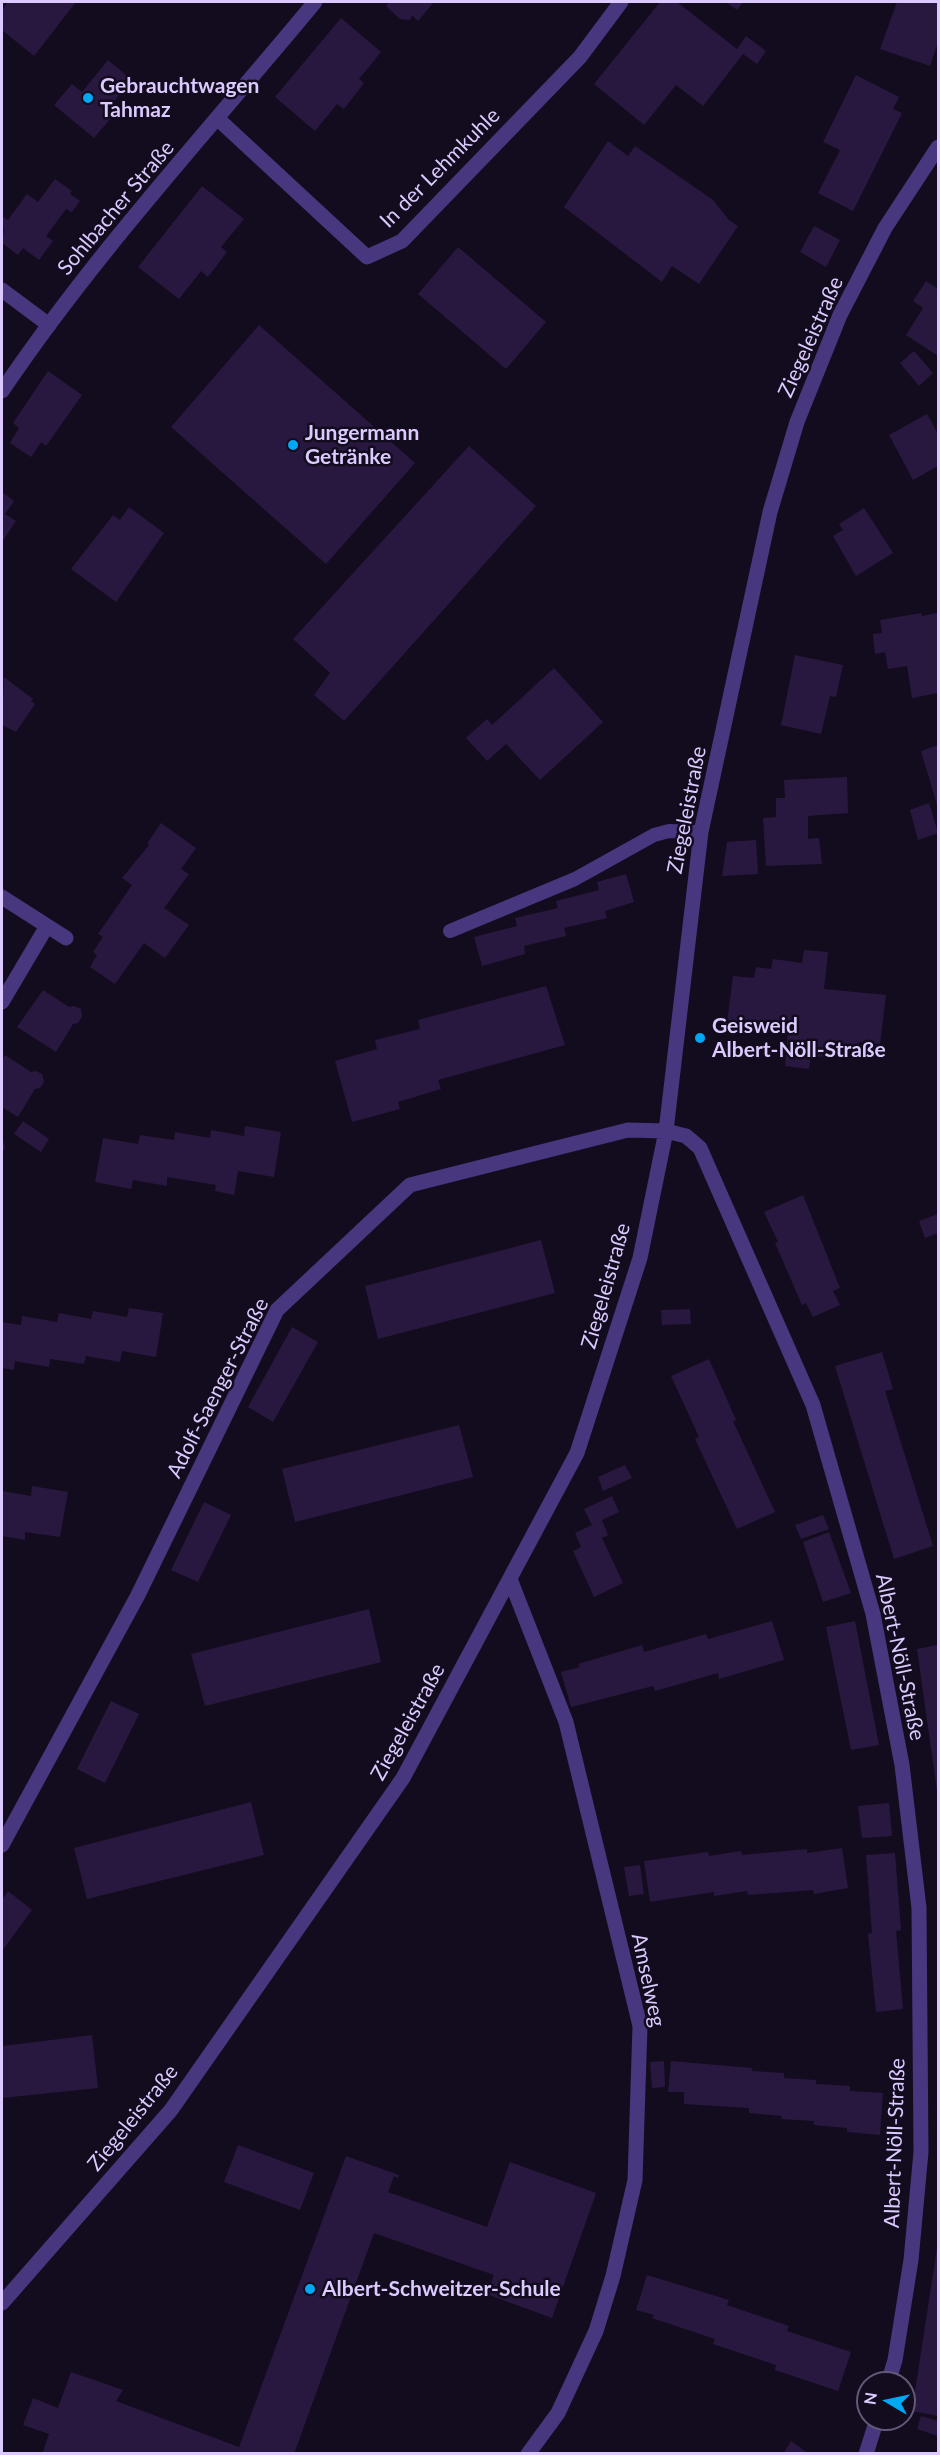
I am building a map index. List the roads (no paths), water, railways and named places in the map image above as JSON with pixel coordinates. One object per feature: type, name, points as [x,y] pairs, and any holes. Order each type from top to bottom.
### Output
[{"type":"street","name":"Sohlbacher Straße","points":[[2,391],[48,325],[315,2]]},
{"type":"street","name":"In der Lehmkuhle","points":[[218,119],[367,257],[402,241],[580,57],[621,2]]},
{"type":"street","name":"Ziegeleistraße","points":[[2,2303],[178,2100],[404,1778],[577,1453],[640,1258],[666,1131],[701,832],[770,512],[796,422],[845,305],[885,228],[939,147]]},
{"type":"street","points":[[2,290],[48,325]]},
{"type":"street","points":[[2,897],[66,938]]},
{"type":"street","points":[[2,1002],[47,926]]},
{"type":"street","name":"Adolf-Saenger-Straße","points":[[2,1845],[138,1595],[277,1310],[410,1185],[593,1136],[628,1130],[666,1131]]},
{"type":"street","name":"Albert-Nöll-Straße","points":[[666,1131],[686,1136],[700,1148],[813,1405],[873,1614],[902,1765],[919,1908],[921,2152],[911,2260],[892,2371]]},
{"type":"street","name":"Amselweg","points":[[510,1579],[566,1722],[640,2026],[635,2180],[613,2276],[596,2331],[558,2413],[528,2454]]},
{"type":"street","points":[[866,2454],[873,2431]]},
{"type":"lane","points":[[450,931],[575,879],[654,835],[669,831],[701,832]]},
{"type":"place","name":"Gebrauchtwagen Tahmaz","points":[[88,98]]},
{"type":"place","name":"Jungermann Getränke","points":[[293,445]]},
{"type":"place","name":"Geisweid Albert-Nöll-Straße","points":[[700,1038]]},
{"type":"place","name":"Albert-Schweitzer-Schule","points":[[310,2289]]}]
